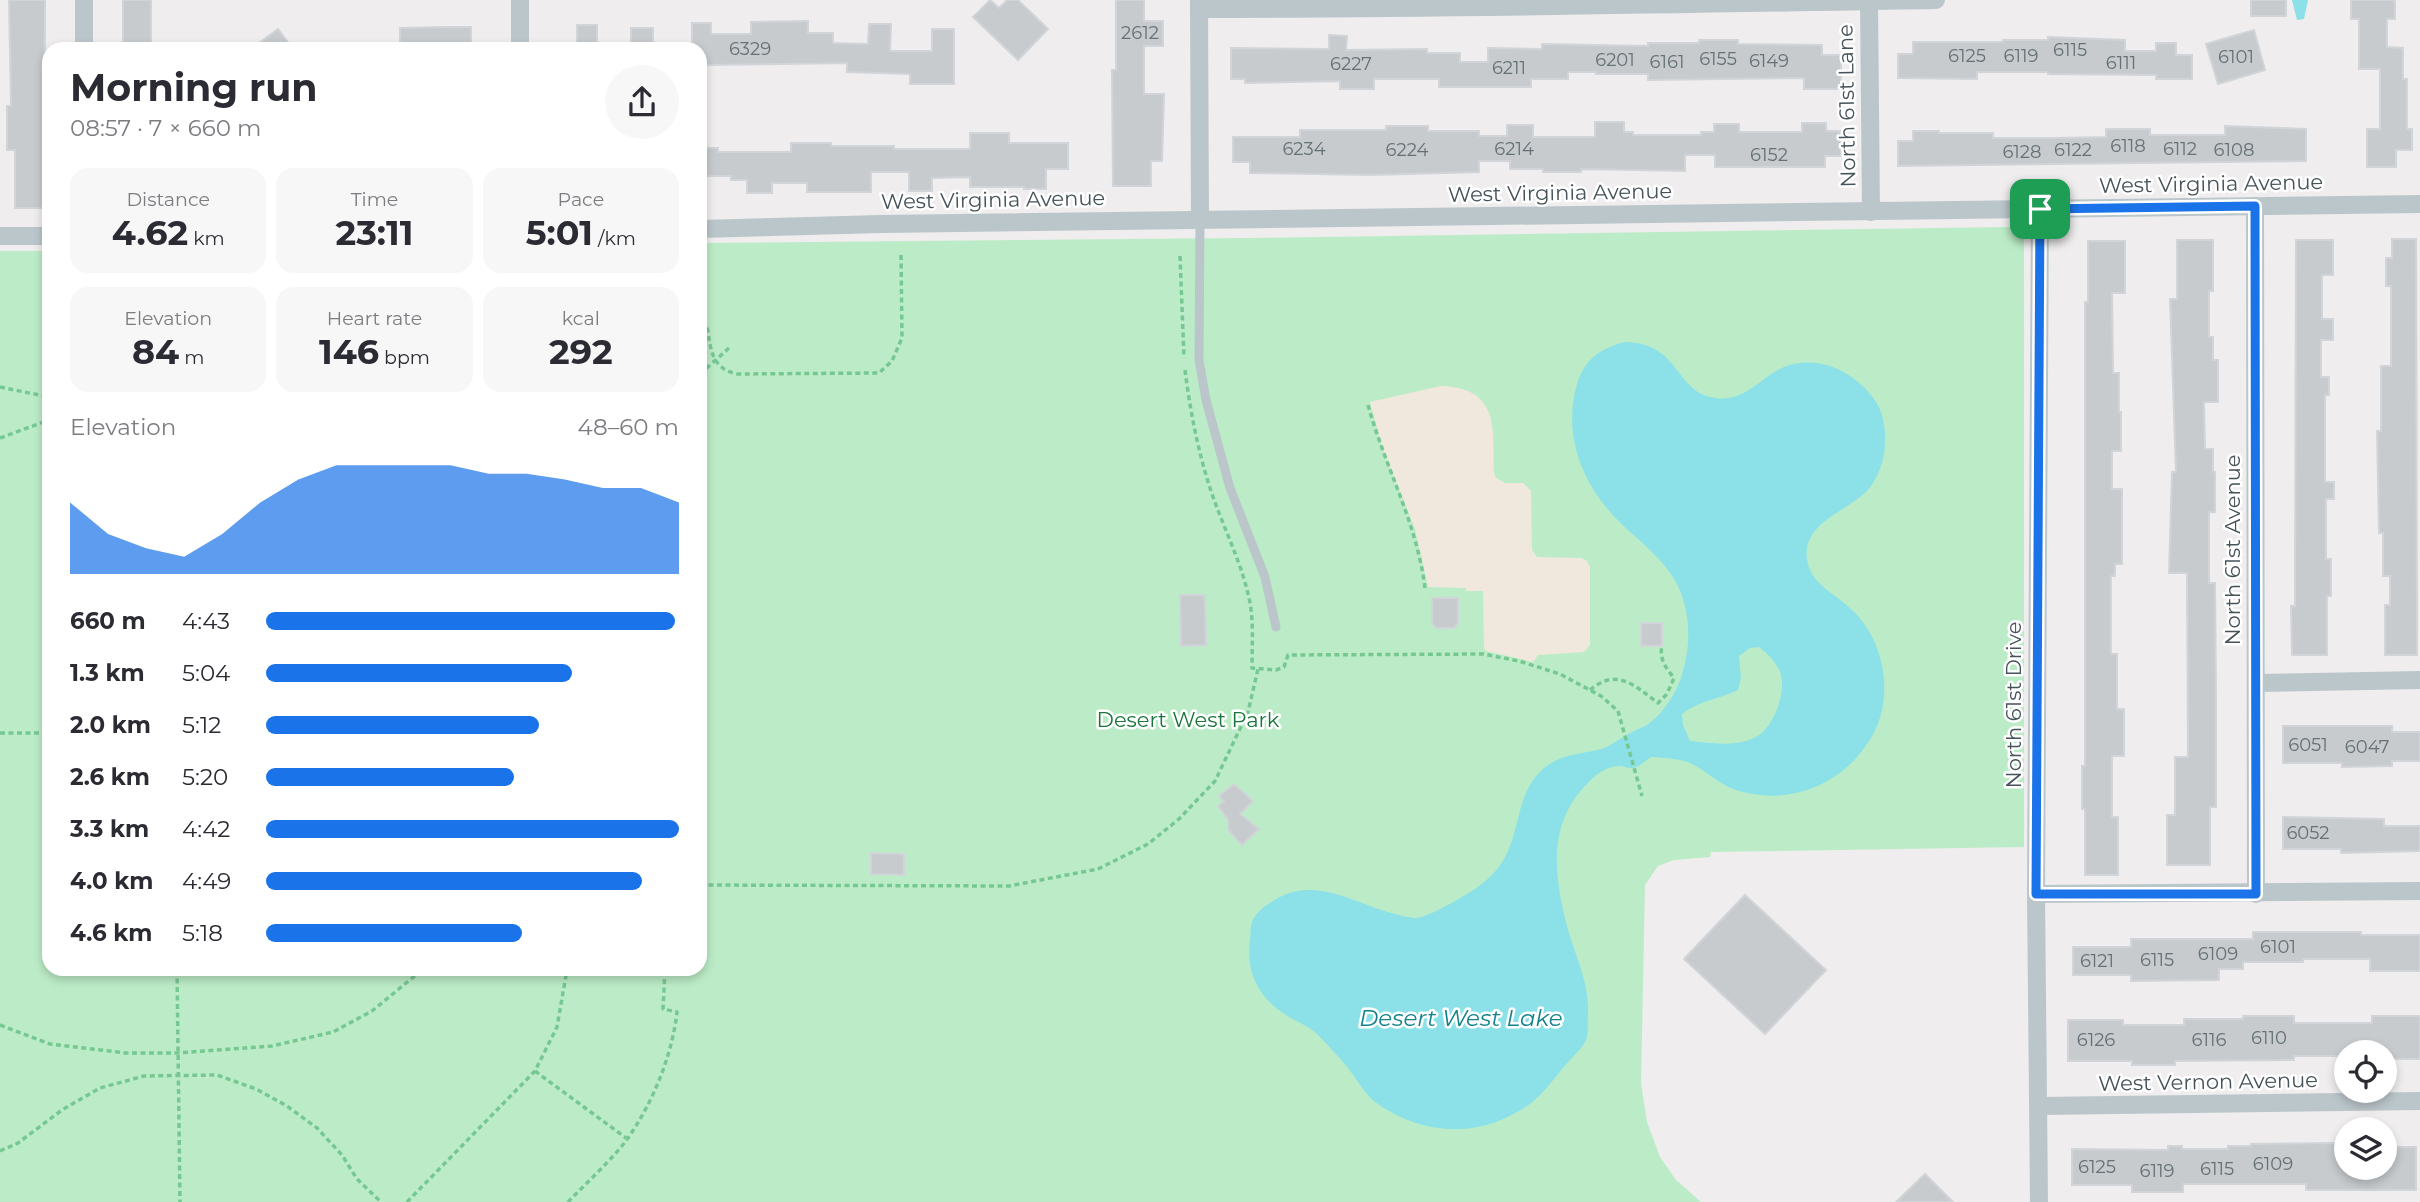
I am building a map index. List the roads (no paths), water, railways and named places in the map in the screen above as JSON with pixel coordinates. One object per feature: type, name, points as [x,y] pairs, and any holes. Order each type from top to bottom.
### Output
[{"type":"street","points":[[84,0],[84,42]]},
{"type":"street","points":[[520,0],[520,42]]},
{"type":"street","points":[[1200,220],[1199,5],[1936,0]]},
{"type":"street","name":"North 61st Lane","points":[[1869,1],[1871,212]]},
{"type":"street","name":"West Virginia Avenue","points":[[707,229],[2420,204]]},
{"type":"street","name":"North 61st Avenue","points":[[2255,206],[2256,894]]},
{"type":"street","name":"North 61st Drive","points":[[2039,1202],[2036,894],[2040,209]]},
{"type":"street","points":[[0,236],[42,236]]},
{"type":"street","points":[[2256,683],[2420,680]]},
{"type":"street","points":[[2036,894],[2420,891]]},
{"type":"street","name":"West Vernon Avenue","points":[[2039,1107],[2420,1101]]},
{"type":"lane","points":[[1200,220],[1199,360],[1206,400],[1230,488],[1265,576],[1276,627]]},
{"type":"water","points":[[2292,0],[2308,0],[2304,19],[2297,20]]},
{"type":"water","name":"Desert West Lake","points":[[1625,342],[1643,344],[1657,350],[1692,387],[1715,398],[1741,394],[1789,365],[1814,363],[1827,365],[1851,376],[1874,399],[1884,423],[1885,436],[1884,456],[1878,475],[1858,499],[1816,529],[1807,550],[1808,564],[1815,578],[1855,613],[1873,638],[1880,656],[1884,682],[1879,721],[1867,744],[1841,772],[1808,790],[1790,794],[1771,796],[1733,789],[1692,764],[1667,758],[1651,757],[1633,768],[1610,768],[1594,777],[1575,799],[1566,815],[1557,850],[1562,907],[1588,1001],[1586,1040],[1543,1092],[1519,1111],[1483,1126],[1446,1129],[1428,1126],[1409,1121],[1375,1102],[1317,1034],[1268,1000],[1252,974],[1249,952],[1251,924],[1260,911],[1274,900],[1293,892],[1308,890],[1323,891],[1415,918],[1448,905],[1477,887],[1500,866],[1509,848],[1523,800],[1534,779],[1543,769],[1564,757],[1610,745],[1647,725],[1669,701],[1680,681],[1688,644],[1682,596],[1662,562],[1615,517],[1592,487],[1577,453],[1573,435],[1574,397],[1580,376],[1590,360],[1614,345]],"holes":[[[1759,647],[1776,665],[1782,680],[1781,697],[1775,715],[1765,730],[1743,742],[1725,744],[1690,741],[1683,725],[1682,714],[1695,706],[1738,690],[1741,678],[1739,656],[1750,648]]]},
{"type":"park label","name":"Desert West Park","points":[[1188,720]]}]
